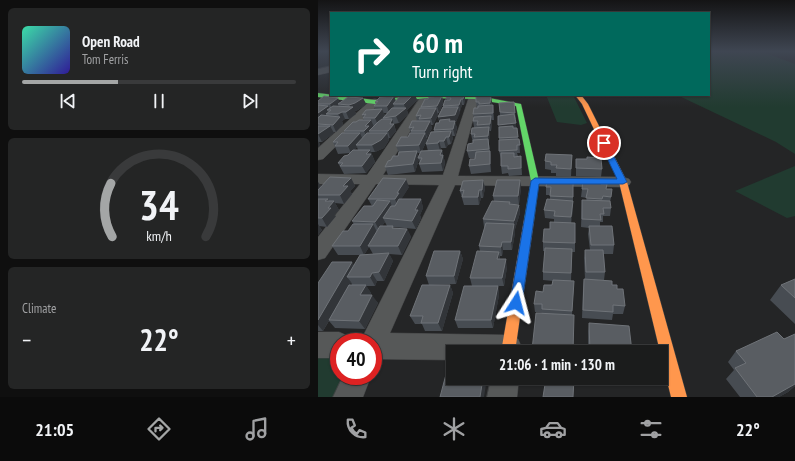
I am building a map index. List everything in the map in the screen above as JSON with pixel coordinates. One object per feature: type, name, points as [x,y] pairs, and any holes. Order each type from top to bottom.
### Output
[{"type":"street","points":[[318,72],[329,70]]},
{"type":"street","points":[[318,252],[372,180],[427,96]]},
{"type":"street","points":[[321,98],[375,102],[427,96],[474,97],[519,105],[535,181],[510,345]]},
{"type":"street","points":[[579,96],[585,104],[623,182],[679,397]]},
{"type":"street","points":[[377,333],[449,180],[474,97]]},
{"type":"street","points":[[318,156],[375,102]]},
{"type":"street","points":[[318,179],[623,182]]},
{"type":"street","points":[[318,345],[330,345]]},
{"type":"street","points":[[382,346],[446,348]]},
{"type":"street","points":[[348,397],[353,385]]},
{"type":"street","points":[[502,397],[503,385]]},
{"type":"green space","points":[[710,70],[795,70],[795,154],[776,142],[679,96],[710,96]]},
{"type":"green space","points":[[546,96],[574,97],[587,123],[581,125],[557,122]]},
{"type":"green space","points":[[795,166],[795,216],[787,218],[735,191]]},
{"type":"green space","points":[[318,354],[330,355],[330,385],[341,385],[335,397],[318,397]]},
{"type":"building","points":[[324,96],[338,98],[330,104],[318,104],[318,101]]},
{"type":"building","points":[[394,96],[387,106],[374,106],[378,101],[375,102],[380,97]]},
{"type":"building","points":[[400,96],[412,96],[404,104],[393,104]]},
{"type":"building","points":[[442,96],[437,106],[421,107],[425,99],[428,99],[429,97]]},
{"type":"building","points":[[447,96],[464,96],[459,105],[443,106],[445,100],[450,100],[451,98],[446,98]]},
{"type":"building","points":[[476,96],[491,96],[490,103],[479,104],[479,102],[476,102]]},
{"type":"building","points":[[348,97],[363,98],[349,105],[338,104]]},
{"type":"building","points":[[514,102],[515,113],[500,112],[499,103]]},
{"type":"building","points":[[318,105],[328,106],[318,113]]},
{"type":"building","points":[[493,105],[493,113],[473,114],[474,108],[478,108],[478,106]]},
{"type":"building","points":[[333,106],[353,107],[346,112],[326,114],[331,110],[327,110]]},
{"type":"building","points":[[443,107],[458,107],[455,115],[438,117]]},
{"type":"building","points":[[392,108],[406,108],[396,116],[383,118]]},
{"type":"building","points":[[420,108],[436,108],[431,118],[419,119],[421,115],[416,116]]},
{"type":"building","points":[[382,109],[375,118],[363,118],[366,114],[362,115],[366,110]]},
{"type":"building","points":[[514,114],[516,123],[498,125],[498,116]]},
{"type":"building","points":[[321,115],[340,117],[333,125],[318,124],[318,118]]},
{"type":"building","points":[[491,116],[490,124],[477,125],[478,121],[473,121],[474,117]]},
{"type":"building","points":[[382,119],[392,119],[390,124],[394,124],[388,131],[369,131],[378,122]]},
{"type":"building","points":[[450,119],[449,121],[455,121],[453,129],[434,130],[436,123],[439,123],[440,120]]},
{"type":"building","points":[[359,120],[371,120],[365,126],[369,126],[364,131],[344,131],[353,122]]},
{"type":"building","points":[[412,121],[430,121],[425,131],[411,131],[414,127],[409,128]]},
{"type":"building","points":[[318,126],[330,126],[318,134]]},
{"type":"building","points":[[513,126],[513,128],[517,128],[518,137],[499,138],[499,127]]},
{"type":"building","points":[[489,127],[488,136],[474,137],[475,134],[471,134],[472,128]]},
{"type":"building","points":[[451,131],[449,137],[446,137],[444,141],[426,144],[431,132]]},
{"type":"building","points":[[342,133],[360,133],[348,146],[335,146],[338,142],[333,142]]},
{"type":"building","points":[[367,133],[387,133],[381,140],[372,145],[356,145]]},
{"type":"building","points":[[410,133],[425,133],[419,145],[396,146],[401,137],[408,137]]},
{"type":"building","points":[[488,139],[489,149],[467,151],[468,144],[473,143],[473,140]]},
{"type":"building","points":[[519,139],[520,145],[517,145],[517,150],[499,151],[499,140]]},
{"type":"building","points":[[353,150],[370,150],[366,154],[371,154],[362,166],[340,166],[343,163],[338,163],[344,156],[348,155]]},
{"type":"building","points":[[442,150],[440,155],[443,155],[441,163],[419,164],[422,158],[418,158],[421,151]]},
{"type":"building","points":[[417,151],[413,164],[385,167],[393,156],[398,156],[399,152]]},
{"type":"building","points":[[490,151],[490,164],[469,166],[470,159],[475,159],[476,152]]},
{"type":"building","points":[[501,153],[514,153],[514,157],[521,156],[521,168],[508,169],[508,166],[501,166]]},
{"type":"building","points":[[546,154],[572,155],[571,169],[556,168],[557,165],[551,165],[551,162],[545,161]]},
{"type":"building","points":[[587,157],[601,158],[602,169],[576,168],[576,159],[587,159]]},
{"type":"building","points":[[330,177],[351,178],[343,186],[348,186],[340,195],[318,195],[318,190]]},
{"type":"building","points":[[383,178],[406,179],[395,199],[368,199]]},
{"type":"building","points":[[583,179],[602,181],[601,184],[607,184],[606,189],[612,189],[611,197],[603,196],[602,199],[586,198],[588,189],[582,189]]},
{"type":"building","points":[[483,180],[482,190],[479,190],[478,197],[462,197],[464,190],[460,191],[463,181]]},
{"type":"building","points":[[497,180],[520,180],[518,196],[493,196]]},
{"type":"building","points":[[547,180],[573,181],[573,197],[550,196],[551,187],[546,187]]},
{"type":"building","points":[[318,199],[328,199],[325,201],[334,201],[328,208],[331,208],[322,218],[318,218]]},
{"type":"building","points":[[399,199],[421,199],[415,210],[418,210],[412,221],[383,218],[391,206],[395,206]]},
{"type":"building","points":[[547,199],[573,201],[571,217],[554,216],[555,211],[544,210]]},
{"type":"building","points":[[377,200],[390,201],[375,222],[352,221],[364,206],[373,206]]},
{"type":"building","points":[[582,200],[610,201],[611,208],[603,208],[604,214],[600,214],[601,220],[582,219]]},
{"type":"building","points":[[492,201],[510,202],[509,204],[519,205],[514,221],[483,219]]},
{"type":"building","points":[[550,222],[575,223],[575,243],[543,242],[544,229],[550,229]]},
{"type":"building","points":[[486,223],[514,224],[511,242],[502,242],[501,247],[479,246]]},
{"type":"building","points":[[353,224],[373,224],[360,246],[332,246],[343,231],[348,231]]},
{"type":"building","points":[[380,226],[393,226],[392,228],[407,229],[398,246],[368,246]]},
{"type":"building","points":[[589,226],[612,226],[614,245],[591,245]]},
{"type":"building","points":[[545,248],[572,249],[571,273],[543,272]]},
{"type":"building","points":[[585,250],[603,250],[605,272],[586,272]]},
{"type":"building","points":[[434,251],[460,251],[454,276],[426,276]]},
{"type":"building","points":[[477,251],[499,252],[497,259],[506,259],[502,278],[470,278]]},
{"type":"building","points":[[389,253],[379,272],[372,273],[370,277],[347,277],[360,255]]},
{"type":"building","points":[[332,262],[352,262],[318,320],[318,283]]},
{"type":"building","points":[[584,279],[612,281],[612,285],[617,285],[617,289],[623,289],[625,306],[613,305],[613,312],[583,310]]},
{"type":"building","points":[[795,279],[795,298],[781,285]]},
{"type":"building","points":[[553,280],[574,281],[572,311],[542,309],[542,304],[534,304],[536,291],[543,292],[544,285],[552,285]]},
{"type":"building","points":[[349,285],[366,285],[360,295],[372,295],[359,321],[329,320]]},
{"type":"building","points":[[422,285],[450,285],[438,323],[421,323],[423,316],[410,316]]},
{"type":"building","points":[[464,286],[498,286],[491,320],[455,320]]},
{"type":"building","points":[[536,313],[574,315],[573,345],[533,345]]},
{"type":"building","points":[[589,323],[629,326],[631,345],[590,345]]},
{"type":"building","points":[[777,332],[784,339],[795,334],[795,384],[772,397],[757,397],[735,368],[746,363],[736,351]]},
{"type":"building","points":[[446,374],[446,385],[482,385],[480,397],[440,397]]},
{"type":"building","points":[[545,385],[574,385],[573,397],[543,397]]},
{"type":"traffic: fast","points":[[318,95],[375,102],[427,96],[474,97],[519,105],[535,181],[529,220]]},
{"type":"traffic: slow","points":[[579,96],[585,104],[623,182],[679,397]]},
{"type":"traffic: slow","points":[[509,345],[529,220]]},
{"type":"route","points":[[516,303],[535,181],[623,182],[604,143]]}]
